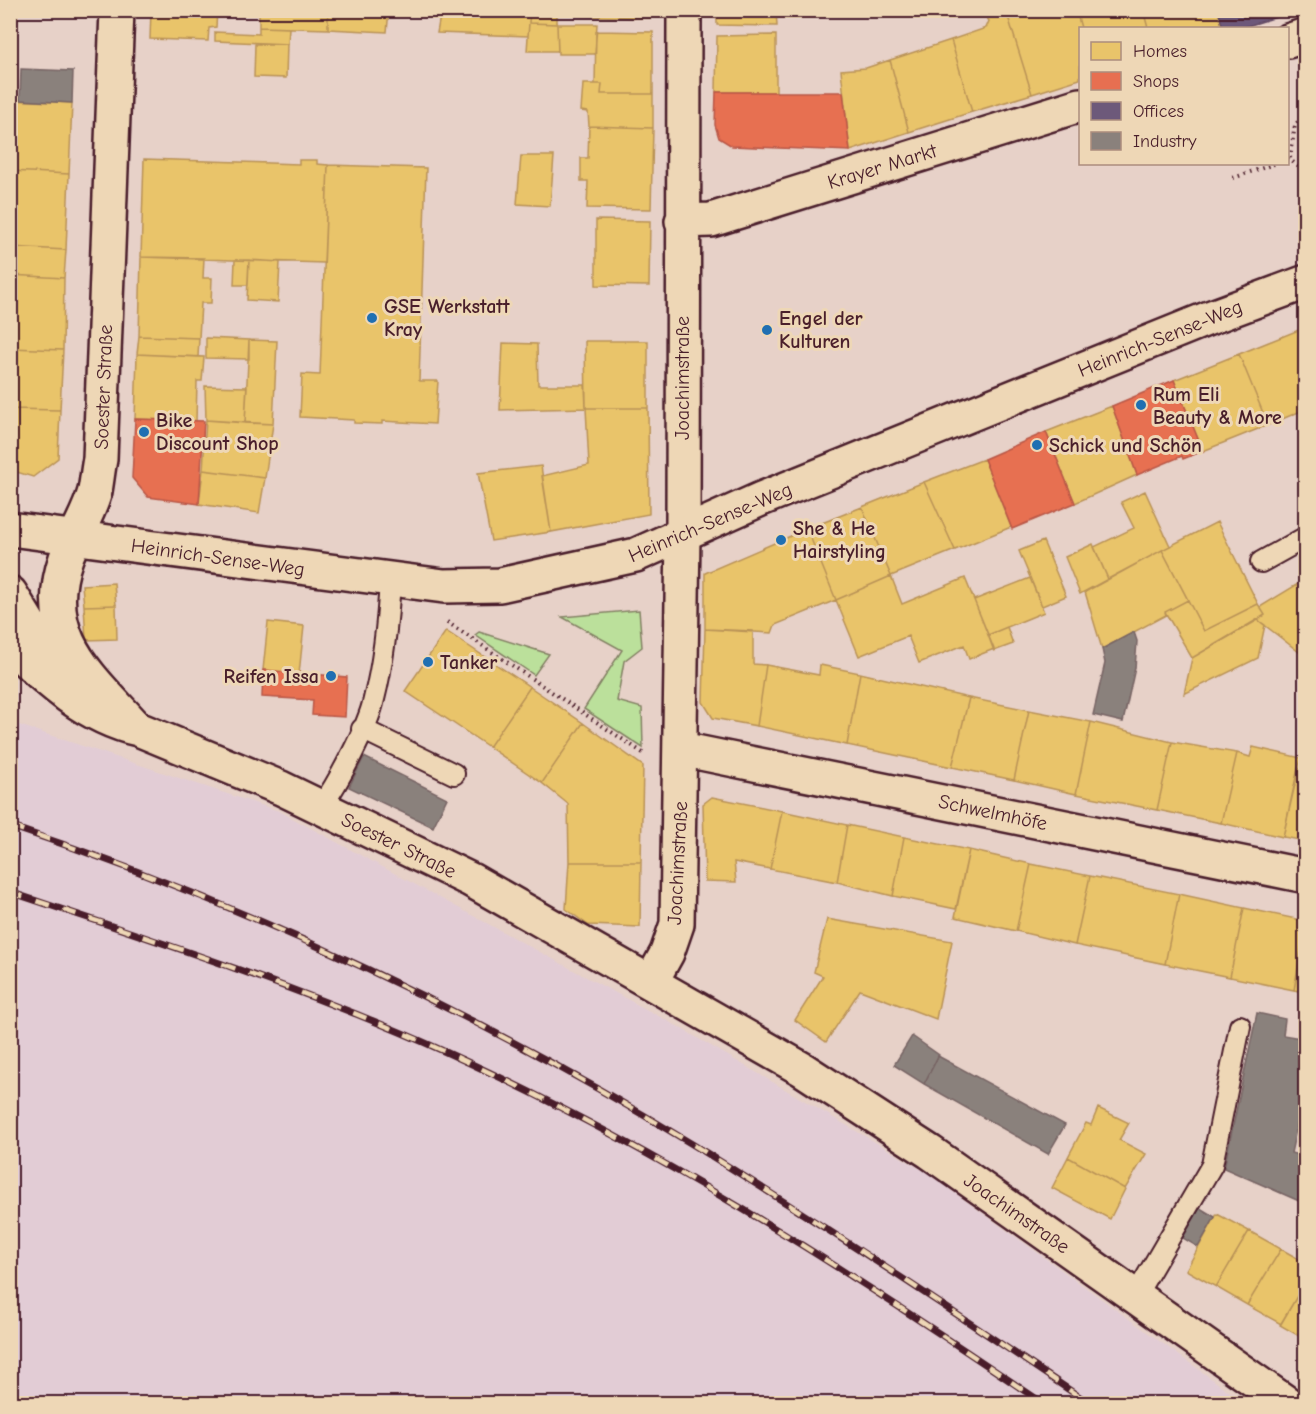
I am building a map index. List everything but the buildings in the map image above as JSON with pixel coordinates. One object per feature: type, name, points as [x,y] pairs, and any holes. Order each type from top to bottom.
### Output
[{"type":"street","name":"Soester Straße","points":[[117,10],[100,459],[94,492],[75,537],[60,584],[58,606],[62,633],[78,664],[138,729]]},
{"type":"street","name":"Joachimstraße","points":[[684,10],[683,535],[677,924],[668,953],[651,982],[802,1069],[930,1152],[1288,1404]]},
{"type":"street","points":[[1289,40],[1305,35]]},
{"type":"street","name":"Krayer Markt","points":[[682,221],[711,220],[1079,105]]},
{"type":"street","name":"Heinrich-Sense-Weg","points":[[10,529],[444,586],[500,585],[618,561],[683,535],[761,499],[1209,318],[1305,282]]},
{"type":"street","name":"Soester Straße","points":[[10,593],[45,650],[69,678],[138,729]]},
{"type":"street","name":"Soester Straße","points":[[10,645],[79,705],[115,723],[138,729],[321,807],[471,880],[651,982]]},
{"type":"street","name":"Schwelmhöfe","points":[[680,757],[1305,876]]},
{"type":"lane","points":[[1261,562],[1305,537]]},
{"type":"lane","points":[[321,807],[335,787],[374,701],[388,615],[390,579]]},
{"type":"lane","points":[[362,729],[454,774]]},
{"type":"lane","points":[[1136,1295],[1212,1165],[1240,1026]]},
{"type":"path","points":[[1305,113],[1295,125],[1289,158],[1305,173]]},
{"type":"path","points":[[1233,178],[1271,165]]},
{"type":"path","points":[[444,586],[441,618],[648,756],[680,757]]},
{"type":"shaded area","points":[[10,722],[279,811],[677,1026],[926,1172],[1245,1403],[30,1403],[10,1392]]},
{"type":"green space","points":[[639,610],[642,647],[624,661],[617,701],[642,708],[643,748],[584,709],[622,650],[562,617]]},
{"type":"green space","points":[[479,632],[549,654],[534,675],[475,635]]},
{"type":"railway","points":[[10,826],[99,857],[274,927],[445,1007],[529,1051],[611,1096],[742,1175],[1090,1404]]},
{"type":"railway","points":[[10,892],[217,962],[320,1000],[421,1041],[503,1079],[584,1120],[741,1208],[894,1304],[1044,1404]]},
{"type":"place","name":"GSE Werkstatt Kray","points":[[372,318]]},
{"type":"place","name":"Engel der Kulturen","points":[[767,330]]},
{"type":"place","name":"Rum Eli Beauty & More","points":[[1141,405]]},
{"type":"place","name":"Bike Discount Shop","points":[[144,432]]},
{"type":"place","name":"Schick und Schön","points":[[1037,445]]},
{"type":"place","name":"She & He Hairstyling","points":[[781,540]]},
{"type":"place","name":"Tanker","points":[[428,662]]},
{"type":"place","name":"Reifen Issa","points":[[331,676]]}]
